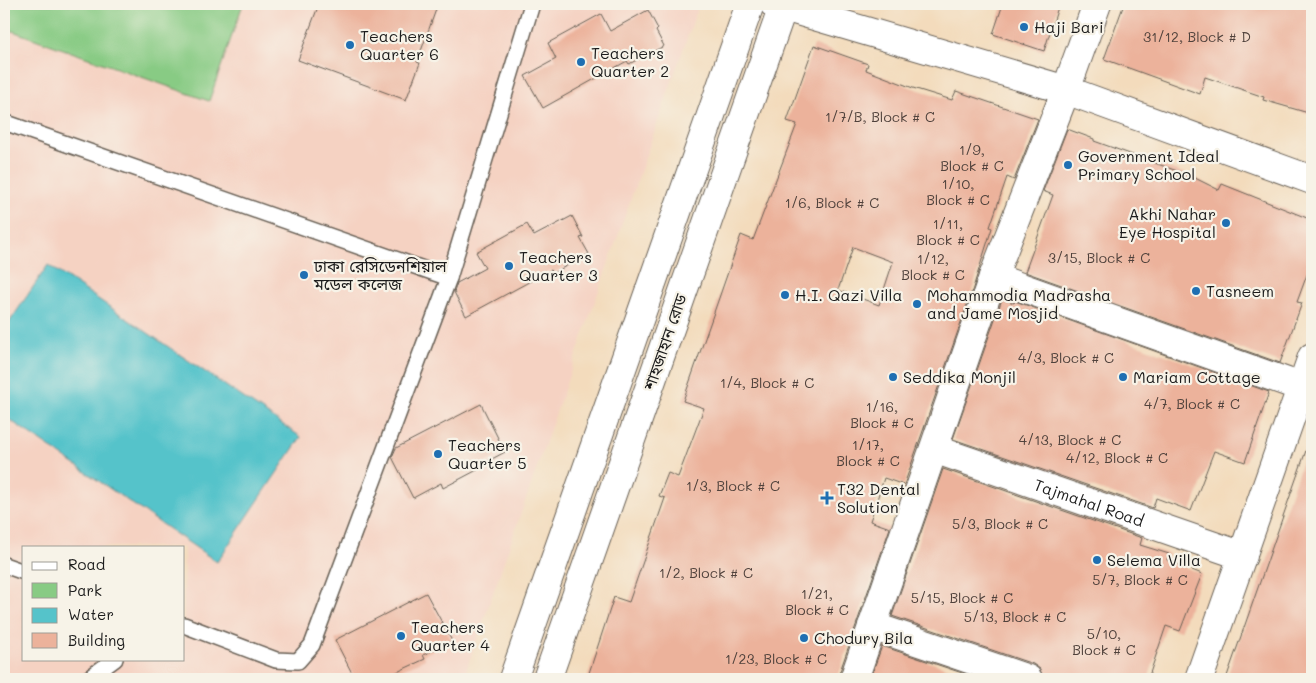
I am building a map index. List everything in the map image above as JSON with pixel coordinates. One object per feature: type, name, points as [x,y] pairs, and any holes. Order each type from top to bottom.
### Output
[{"type":"street","name":"শাহজাহান রোড","points":[[513,679],[750,4]]},
{"type":"street","points":[[854,679],[993,277],[1066,90],[1097,4]]},
{"type":"street","name":"শাহজাহান রোড","points":[[546,679],[780,5]]},
{"type":"street","points":[[780,5],[1066,90],[1312,180]]},
{"type":"street","points":[[993,277],[1301,387]]},
{"type":"street","points":[[1199,679],[1312,357]]},
{"type":"street","name":"Tajmahal Road","points":[[934,449],[1243,556]]},
{"type":"street","points":[[872,626],[1028,679]]},
{"type":"lane","points":[[185,625],[276,660],[298,661],[312,645],[449,278],[532,4]]},
{"type":"lane","points":[[4,122],[449,278]]},
{"type":"lane","points":[[4,565],[22,571]]},
{"type":"lane","points":[[88,679],[114,660]]},
{"type":"shaded area","name":"ঢাকা রেসিডেনশিয়াল মডেল কলেজ","points":[[4,4],[699,4],[463,679],[4,679]]},
{"type":"green space","points":[[4,4],[243,4],[209,101],[4,28]]},
{"type":"water","points":[[48,265],[301,437],[217,562],[4,416],[4,330]]},
{"type":"building","name":"Teachers Quarter 6","points":[[319,4],[438,4],[417,62],[420,63],[406,100],[298,60]]},
{"type":"building","name":"Haji Bari","points":[[1003,4],[1059,4],[1044,51],[993,34]]},
{"type":"building","points":[[1124,4],[1312,4],[1312,114],[1263,100],[1264,97],[1205,77],[1200,94],[1104,59]]},
{"type":"building","name":"Teachers Quarter 2","points":[[648,10],[664,46],[629,64],[627,61],[543,108],[525,76],[556,59],[548,43],[601,14],[610,31]]},
{"type":"building","points":[[814,45],[868,64],[866,70],[913,88],[952,100],[956,91],[1038,119],[1014,180],[1007,177],[990,227],[992,228],[973,288],[904,485],[884,478],[870,521],[890,528],[839,674],[839,679],[587,679],[614,597],[629,602],[665,498],[659,496],[668,473],[678,477],[704,408],[683,401],[741,235],[753,240],[797,124],[787,121]],"holes":[[[853,247],[893,262],[879,305],[838,290]]]},
{"type":"building","points":[[1067,129],[1094,139],[1094,141],[1191,176],[1219,190],[1222,184],[1312,220],[1312,261],[1297,302],[1302,303],[1280,363],[1025,272],[1053,195],[1043,191]]},
{"type":"building","name":"Teachers Quarter 3","points":[[572,216],[583,237],[580,238],[589,254],[553,273],[551,270],[466,316],[454,292],[457,283],[485,268],[476,252],[527,224],[534,236]]},
{"type":"building","points":[[1002,299],[1014,303],[1015,301],[1269,392],[1245,462],[1214,451],[1191,511],[1156,498],[1153,508],[953,439]]},
{"type":"building","name":"Teachers Quarter 5","points":[[481,404],[505,452],[477,467],[479,469],[443,488],[441,483],[413,498],[392,457],[396,448]]},
{"type":"building","points":[[1309,442],[1312,442],[1312,679],[1226,679]]},
{"type":"building","points":[[943,469],[1142,538],[1140,545],[1169,554],[1167,560],[1202,574],[1180,631],[1166,626],[1148,679],[1043,679],[1040,669],[1033,664],[892,616]]},
{"type":"building","name":"Teachers Quarter 4","points":[[426,593],[452,641],[423,655],[425,659],[382,679],[355,679],[335,640]]},
{"type":"building","points":[[882,646],[980,679],[870,679]]},
{"type":"place","name":"Haji Bari","points":[[1024,27]]},
{"type":"place","name":"Teachers Quarter 6","points":[[350,45]]},
{"type":"place","name":"Teachers Quarter 2","points":[[581,62]]},
{"type":"place","name":"Government Ideal Primary School","points":[[1068,165]]},
{"type":"place","name":"Akhi Nahar Eye Hospital","points":[[1226,223]]},
{"type":"place","name":"Teachers Quarter 3","points":[[509,266]]},
{"type":"place","name":"ঢাকা রেসিডেনশিয়াল মডেল কলেজ","points":[[304,275]]},
{"type":"place","name":"Tasneem","points":[[1196,291]]},
{"type":"place","name":"H.I. Qazi Villa","points":[[785,295]]},
{"type":"place","name":"Mohammodia Madrasha and Jame Mosjid","points":[[917,304]]},
{"type":"place","name":"Seddika Monjil","points":[[893,377]]},
{"type":"place","name":"Mariam Cottage","points":[[1123,377]]},
{"type":"place","name":"Teachers Quarter 5","points":[[438,454]]},
{"type":"place","name":"T32 Dental Solution","points":[[827,498]]},
{"type":"place","name":"Selema Villa","points":[[1097,560]]},
{"type":"place","name":"Teachers Quarter 4","points":[[401,636]]},
{"type":"place","name":"Chodury Bila","points":[[804,638]]}]
